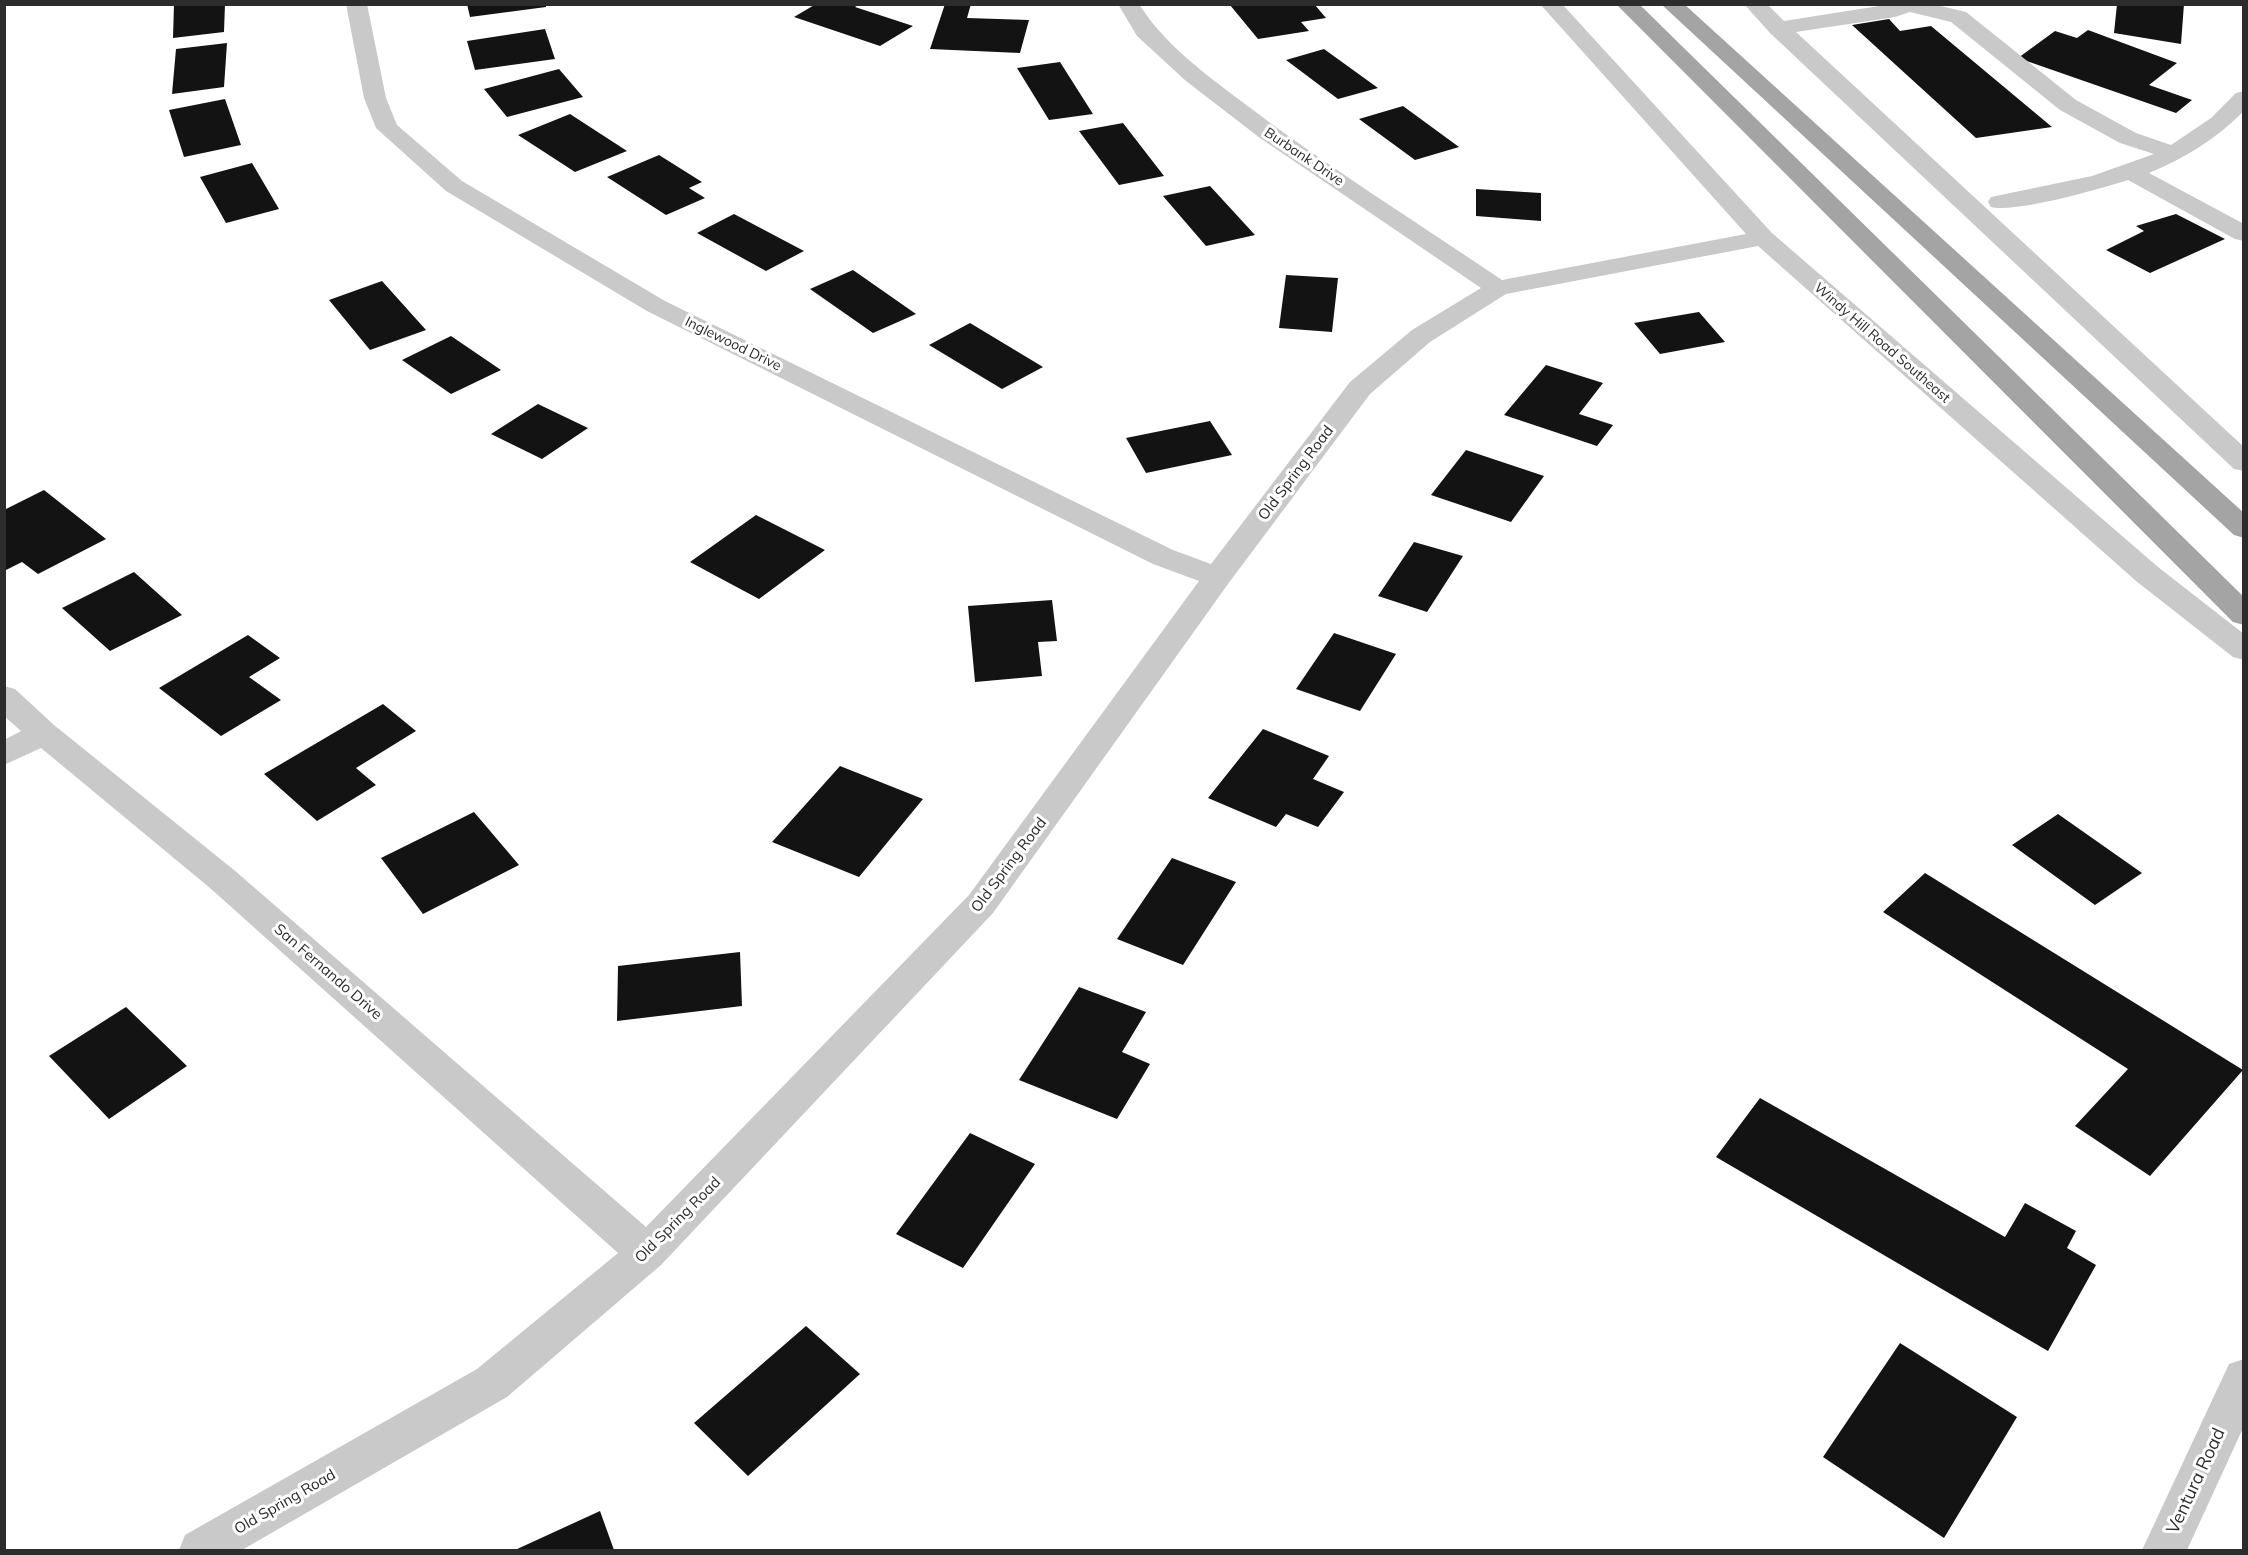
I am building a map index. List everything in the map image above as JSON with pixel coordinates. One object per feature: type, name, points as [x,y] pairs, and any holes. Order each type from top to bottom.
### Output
[{"type":"main road","points":[[1626,4],[2244,615]]},
{"type":"main road","points":[[1671,4],[2244,529]]},
{"type":"street","name":"Inglewood Drive","points":[[356,4],[375,98],[387,128],[454,186],[656,306],[1163,557],[1217,577]]},
{"type":"street","name":"Burbank Drive","points":[[1128,4],[1145,31],[1194,76],[1259,126],[1498,288]]},
{"type":"street","name":"Windy Hill Road Southeast","points":[[1550,4],[1763,238],[2147,574],[2244,650]]},
{"type":"street","points":[[1754,4],[2244,463]]},
{"type":"street","points":[[1778,28],[1894,11],[1911,5],[1958,17],[2068,105],[2128,138],[2174,153]]},
{"type":"street","points":[[2000,202],[2092,184],[2130,172],[2174,153],[2210,130],[2231,113],[2244,98]]},
{"type":"street","points":[[2130,172],[2244,234]]},
{"type":"street","name":"Old Spring Road","points":[[201,1551],[492,1383],[647,1253],[981,904],[1217,577],[1360,387],[1421,336],[1498,288],[1763,238]]},
{"type":"street","name":"San Fernando Drive","points":[[4,697],[43,733],[222,879],[647,1253]]},
{"type":"street","points":[[4,754],[43,733]]},
{"type":"street","name":"Ventura Road","points":[[2164,1551],[2244,1378]]},
{"type":"building","points":[[174,4],[225,4],[224,32],[173,38]]},
{"type":"building","points":[[467,4],[546,4],[546,7],[470,17]]},
{"type":"building","points":[[816,4],[859,4],[855,7],[913,26],[880,46],[794,17]]},
{"type":"building","points":[[945,4],[971,4],[967,18],[1029,20],[1020,53],[930,49]]},
{"type":"building","points":[[2117,4],[2184,4],[2181,44],[2114,33]]},
{"type":"building","points":[[1230,5],[1315,5],[1326,18],[1301,22],[1309,31],[1258,39]]},
{"type":"building","points":[[1889,19],[1900,31],[1931,26],[2052,127],[1976,138],[1852,25]]},
{"type":"building","points":[[545,29],[555,59],[475,70],[467,41]]},
{"type":"building","points":[[2088,30],[2177,63],[2149,85],[2192,100],[2176,113],[2018,58],[2055,31],[2077,38]]},
{"type":"building","points":[[227,43],[224,87],[172,94],[176,49]]},
{"type":"building","points":[[1324,49],[1378,88],[1338,99],[1286,60]]},
{"type":"building","points":[[1060,62],[1093,114],[1049,120],[1017,68]]},
{"type":"building","points":[[559,69],[583,97],[507,117],[484,89]]},
{"type":"building","points":[[225,99],[241,145],[184,157],[169,110]]},
{"type":"building","points":[[1403,106],[1459,147],[1415,160],[1359,119]]},
{"type":"building","points":[[570,114],[627,151],[575,172],[518,135]]},
{"type":"building","points":[[1123,123],[1164,176],[1119,185],[1079,131]]},
{"type":"building","points":[[659,155],[702,182],[689,188],[705,198],[666,215],[607,177]]},
{"type":"building","points":[[252,163],[279,209],[226,223],[200,177]]},
{"type":"building","points":[[1210,186],[1255,235],[1206,246],[1163,196]]},
{"type":"building","points":[[1476,189],[1541,193],[1541,221],[1476,216]]},
{"type":"building","points":[[734,214],[804,251],[766,271],[697,233]]},
{"type":"building","points":[[2176,214],[2225,239],[2150,273],[2106,250],[2144,231],[2136,226]]},
{"type":"building","points":[[853,270],[916,314],[873,333],[810,289]]},
{"type":"building","points":[[1286,275],[1338,278],[1332,332],[1279,328]]},
{"type":"building","points":[[382,281],[426,330],[370,350],[329,300]]},
{"type":"building","points":[[1699,312],[1725,342],[1660,354],[1634,323]]},
{"type":"building","points":[[970,323],[1043,367],[1002,389],[929,345]]},
{"type":"building","points":[[451,336],[501,370],[451,394],[402,360]]},
{"type":"building","points":[[1546,365],[1603,383],[1579,414],[1613,425],[1597,446],[1504,415]]},
{"type":"building","points":[[538,404],[588,428],[542,459],[491,434]]},
{"type":"building","points":[[1210,421],[1232,455],[1146,473],[1126,438]]},
{"type":"building","points":[[1466,450],[1544,476],[1511,522],[1431,495]]},
{"type":"building","points":[[44,490],[106,539],[38,574],[22,562],[4,571],[4,510]]},
{"type":"building","points":[[756,515],[825,550],[759,599],[690,562]]},
{"type":"building","points":[[1414,542],[1463,556],[1427,612],[1378,596]]},
{"type":"building","points":[[134,572],[182,615],[110,651],[62,608]]},
{"type":"building","points":[[1052,600],[1057,641],[1038,642],[1042,676],[975,682],[968,606]]},
{"type":"building","points":[[1334,633],[1396,654],[1360,711],[1296,689]]},
{"type":"building","points":[[248,635],[280,658],[249,677],[281,700],[221,736],[159,688]]},
{"type":"building","points":[[383,704],[416,731],[356,768],[376,785],[317,821],[264,774]]},
{"type":"building","points":[[1263,729],[1329,756],[1313,779],[1344,792],[1318,827],[1286,814],[1276,827],[1208,798]]},
{"type":"building","points":[[840,766],[923,799],[859,877],[772,842]]},
{"type":"building","points":[[474,812],[519,865],[423,914],[381,858]]},
{"type":"building","points":[[2058,814],[2142,873],[2095,905],[2012,845]]},
{"type":"building","points":[[1172,858],[1236,882],[1183,965],[1117,939]]},
{"type":"building","points":[[1925,873],[2243,1070],[2150,1176],[2075,1126],[2128,1069],[1883,912]]},
{"type":"building","points":[[740,952],[742,1006],[617,1021],[618,966]]},
{"type":"building","points":[[1079,987],[1146,1012],[1122,1052],[1150,1064],[1117,1119],[1019,1080]]},
{"type":"building","points":[[126,1007],[187,1066],[109,1119],[49,1056]]},
{"type":"building","points":[[1760,1098],[2005,1237],[2025,1203],[2076,1231],[2067,1248],[2096,1265],[2048,1351],[1716,1157]]},
{"type":"building","points":[[970,1133],[1035,1164],[963,1268],[896,1234]]},
{"type":"building","points":[[806,1326],[860,1374],[748,1476],[694,1423]]},
{"type":"building","points":[[1900,1343],[2017,1417],[1944,1538],[1823,1457]]},
{"type":"building","points":[[600,1511],[614,1550],[515,1550]]}]
